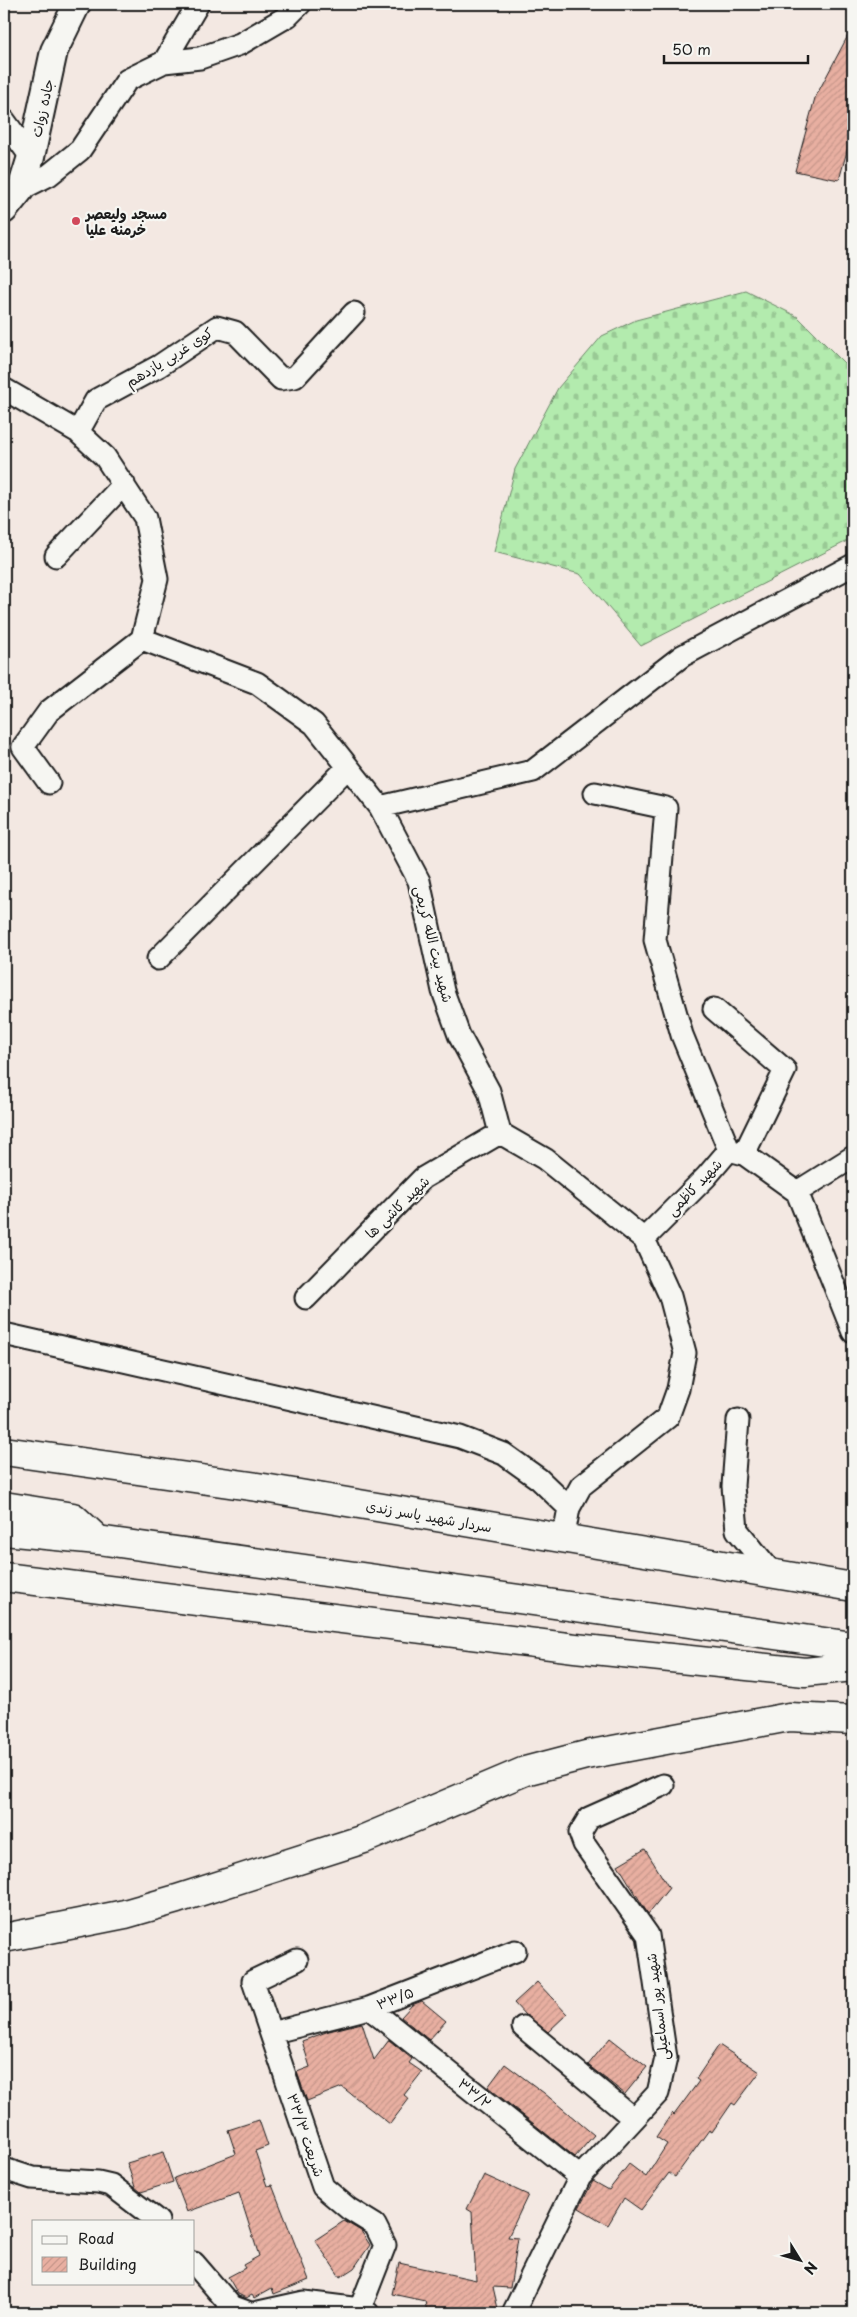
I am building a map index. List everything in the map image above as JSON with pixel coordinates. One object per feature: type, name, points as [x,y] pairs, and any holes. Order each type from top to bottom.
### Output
[{"type":"highway","name":"سردار شهید یاسر زندی","points":[[4,1451],[264,1488],[853,1587]]},
{"type":"highway","points":[[4,1506],[73,1517],[98,1540]]},
{"type":"highway","points":[[4,1531],[98,1540],[853,1646]]},
{"type":"highway","points":[[4,1577],[575,1648],[805,1672],[853,1667]]},
{"type":"highway","points":[[4,1938],[125,1914],[177,1899],[364,1839],[525,1772],[586,1755],[789,1717],[853,1720]]},
{"type":"street","name":"جاده زوات","points":[[4,210],[21,189],[54,51],[77,4]]},
{"type":"street","points":[[164,62],[198,4]]},
{"type":"street","points":[[21,189],[49,175],[80,150],[127,80],[164,62],[200,58],[240,44],[288,16],[300,4]]},
{"type":"street","points":[[4,120],[30,157]]},
{"type":"street","name":"کوی غربی یازدهم","points":[[78,432],[96,400],[159,366],[217,327],[235,332],[281,378],[295,377],[354,314]]},
{"type":"street","points":[[4,389],[78,432],[105,457],[145,518],[157,579],[142,639],[50,711],[23,747],[49,783]]},
{"type":"street","points":[[56,556],[124,484]]},
{"type":"street","points":[[380,807],[533,771],[682,656],[853,565]]},
{"type":"street","name":"شهید بیت الله کریمی","points":[[142,639],[257,683],[314,724],[380,807],[419,881],[443,990],[459,1034],[489,1091],[500,1133]]},
{"type":"street","points":[[158,960],[348,767]]},
{"type":"street","points":[[595,792],[666,808],[655,940],[682,1035],[737,1152],[797,1192],[853,1332]]},
{"type":"street","name":"شهید کاظمی","points":[[644,1239],[706,1177],[737,1152],[785,1070],[714,1009]]},
{"type":"street","points":[[500,1133],[545,1159],[644,1239],[670,1296],[685,1353],[678,1389],[668,1417],[581,1486],[570,1508],[566,1524],[557,1537]]},
{"type":"street","name":"شهید کاشی ها","points":[[306,1298],[423,1178],[500,1133]]},
{"type":"street","points":[[797,1192],[853,1158]]},
{"type":"street","points":[[4,1334],[460,1437],[504,1454],[539,1479],[570,1508]]},
{"type":"street","points":[[738,1420],[732,1486],[738,1530],[772,1573]]},
{"type":"street","name":"شهید پور اسماعیلی","points":[[513,2313],[580,2177],[658,2093],[666,2058],[648,1935],[584,1844],[580,1833],[589,1818],[663,1785]]},
{"type":"street","name":"۳۳/۵","points":[[271,2033],[370,2008],[515,1952]]},
{"type":"street","name":"شریعت ۳۳/۳","points":[[297,1960],[253,1981],[323,2187],[349,2209],[375,2225],[385,2245],[364,2311]]},
{"type":"street","name":"۳۳/۲","points":[[370,2008],[580,2177]]},
{"type":"street","points":[[523,2027],[634,2119]]},
{"type":"street","points":[[4,2169],[32,2178],[98,2182],[110,2185],[157,2220]]},
{"type":"street","points":[[195,2264],[231,2306],[250,2313]]},
{"type":"street","points":[[254,2313],[304,2302],[364,2311]]},
{"type":"green space","points":[[746,291],[798,317],[853,372],[853,538],[641,646],[580,574],[494,552],[515,469],[558,388],[602,336],[636,320]]},
{"type":"building","points":[[853,26],[853,129],[839,180],[795,171],[815,98]]},
{"type":"building","points":[[645,1849],[669,1888],[648,1914],[618,1865]]},
{"type":"building","points":[[537,1982],[567,2014],[548,2032],[525,2015],[514,2003]]},
{"type":"building","points":[[422,2001],[446,2021],[429,2040],[401,2017],[412,2005]]},
{"type":"building","points":[[362,2023],[374,2060],[389,2040],[412,2059],[409,2063],[422,2072],[404,2095],[409,2099],[390,2124],[342,2087],[307,2101],[297,2072],[310,2067],[302,2041],[329,2031]]},
{"type":"building","points":[[610,2038],[647,2067],[625,2094],[588,2065]]},
{"type":"building","points":[[719,2045],[760,2072],[735,2105],[732,2103],[712,2132],[709,2130],[675,2177],[669,2173],[641,2210],[624,2198],[608,2225],[579,2208],[593,2181],[609,2190],[629,2164],[646,2177],[667,2144],[656,2137],[672,2113],[674,2115],[699,2081],[696,2079]]},
{"type":"building","points":[[505,2064],[544,2093],[594,2135],[575,2157],[488,2087]]},
{"type":"building","points":[[259,2120],[268,2146],[255,2151],[267,2186],[272,2185],[309,2280],[274,2294],[272,2288],[254,2298],[252,2295],[246,2298],[238,2294],[228,2277],[245,2268],[243,2265],[259,2256],[239,2193],[187,2212],[174,2178],[236,2154],[228,2130]]},
{"type":"building","points":[[163,2152],[173,2182],[141,2192],[135,2187],[127,2163]]},
{"type":"building","points":[[484,2175],[528,2195],[508,2237],[518,2238],[510,2288],[493,2287],[499,2313],[427,2313],[425,2301],[392,2294],[399,2263],[476,2280],[472,2212],[467,2209]]},
{"type":"building","points":[[344,2221],[361,2231],[370,2245],[354,2268],[340,2277],[315,2240]]},
{"type":"place","name":"مسجد ولیعصر خرمنه علیا","points":[[76,221]]}]
